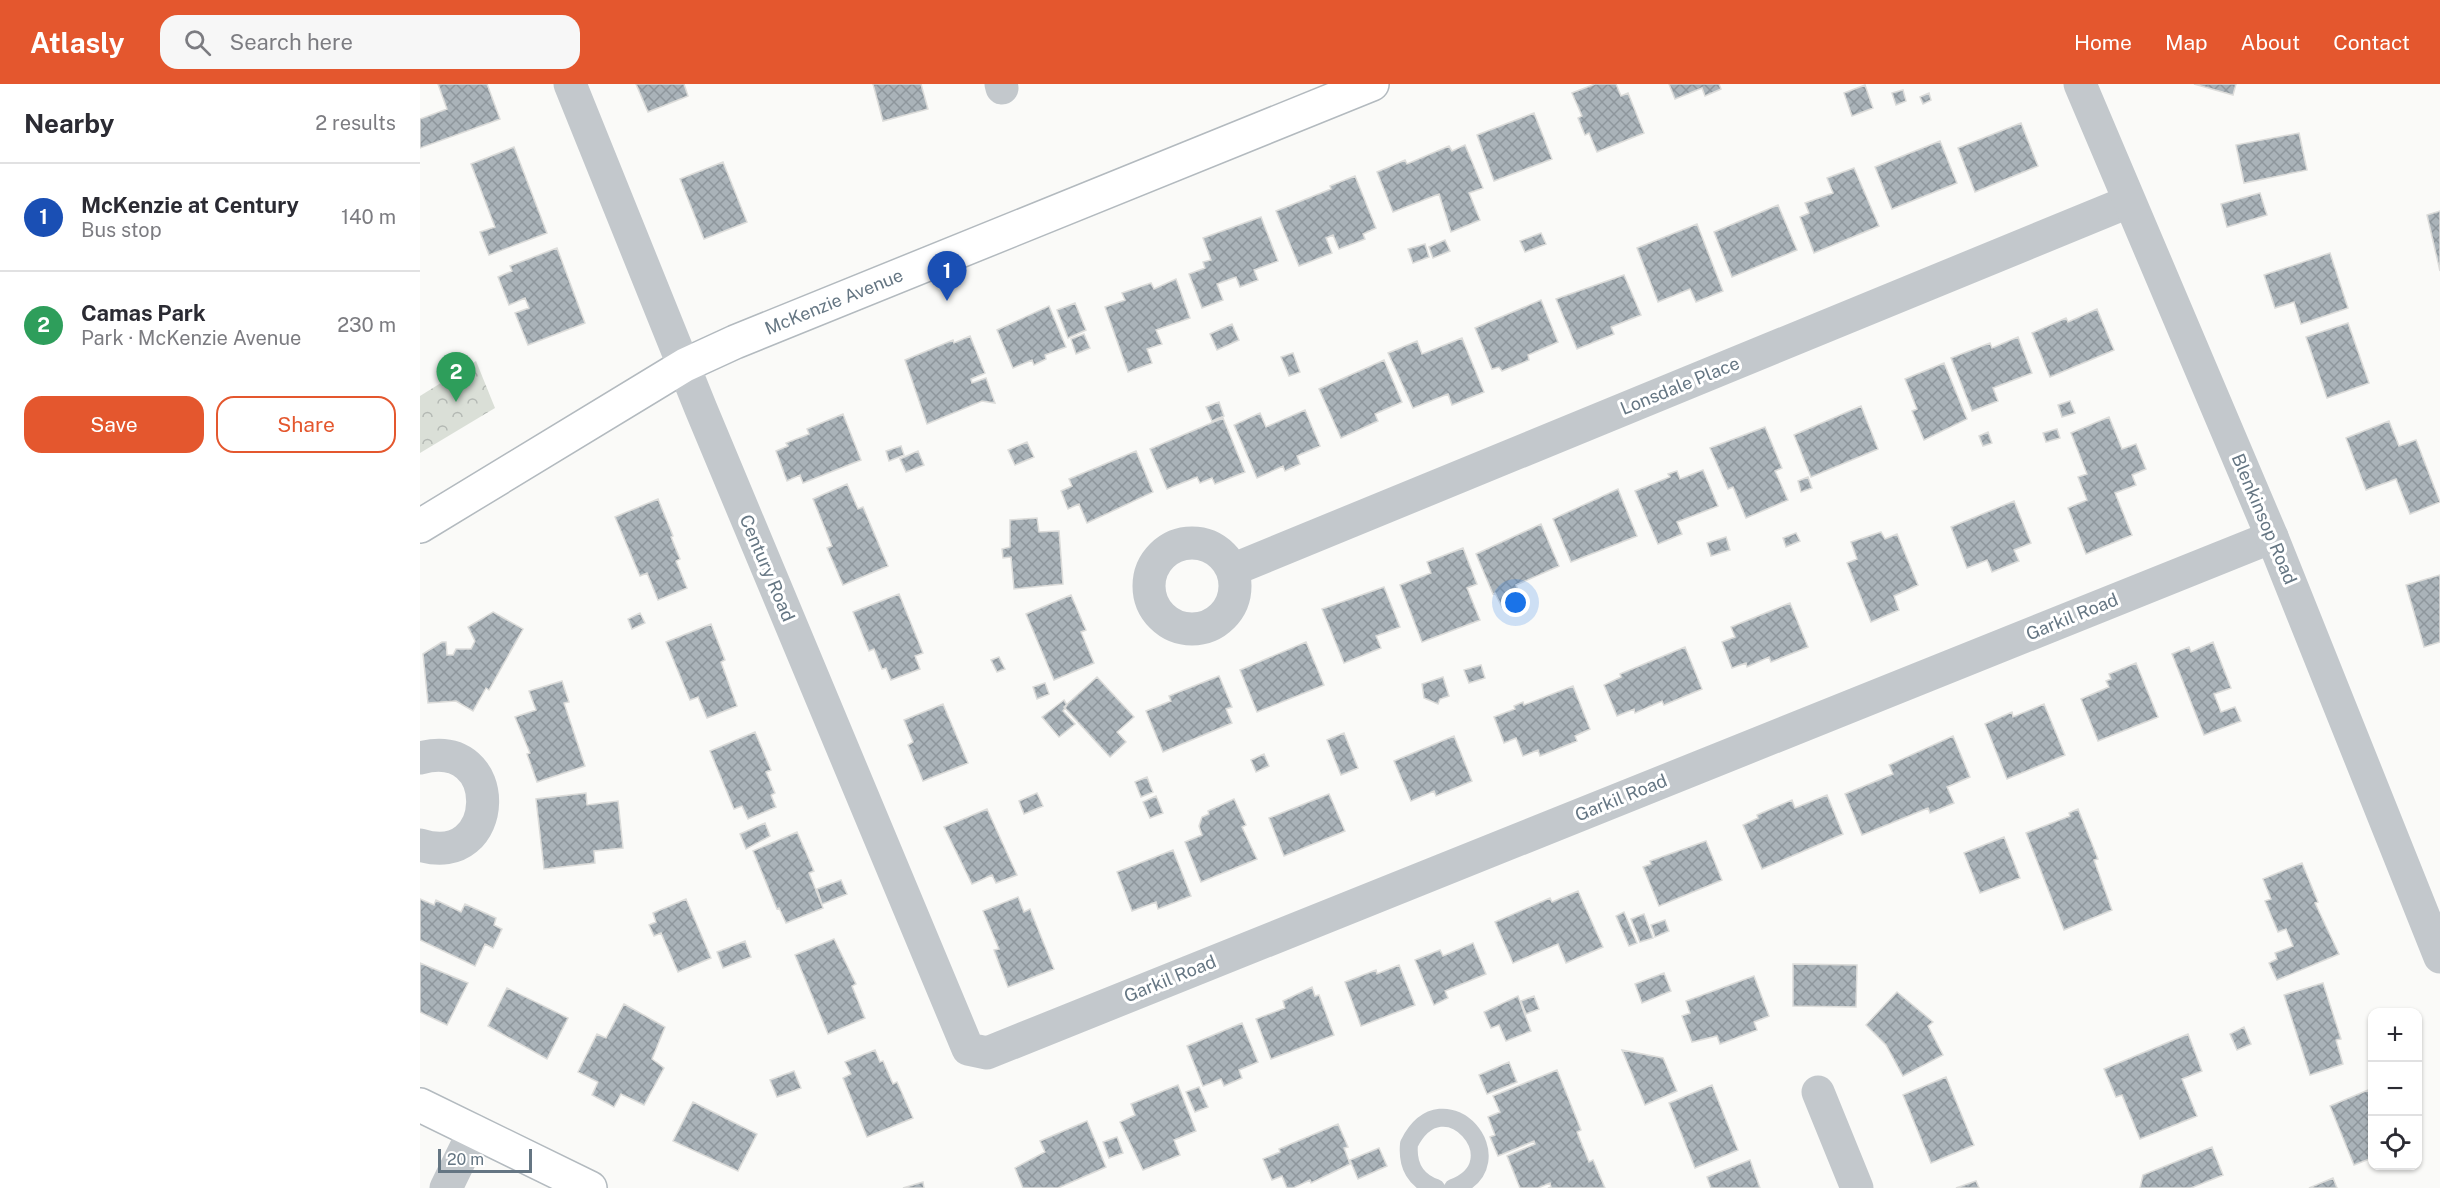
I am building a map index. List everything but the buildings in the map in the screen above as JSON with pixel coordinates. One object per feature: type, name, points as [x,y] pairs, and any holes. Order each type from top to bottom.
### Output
[{"type":"main road","name":"McKenzie Avenue","points":[[420,526],[685,365],[735,342],[1372,84]]},
{"type":"main road","points":[[420,1105],[590,1188]]},
{"type":"street","name":"Century Road","points":[[570,84],[968,1049]]},
{"type":"street","name":"Blenkinsop Road","points":[[2080,84],[2128,202],[2272,537],[2440,957]]},
{"type":"street","name":"Lonsdale Place","points":[[1232,570],[2128,202]]},
{"type":"street","name":"Garkil Road","points":[[968,1049],[987,1053],[2272,537]]},
{"type":"street","points":[[420,758],[437,754],[452,757],[466,764],[477,776],[483,790],[484,806],[480,820],[472,834],[460,843],[446,848],[420,845]]},
{"type":"street","points":[[1818,1092],[1857,1188]]},
{"type":"street","points":[[446,1188],[474,1131]]},
{"type":"lane","points":[[1436,1188],[1418,1178],[1408,1156],[1409,1144],[1415,1133],[1434,1119],[1456,1120],[1474,1134],[1480,1155],[1477,1182],[1453,1188]]},
{"type":"green space","points":[[476,361],[495,408],[420,453],[420,396]]},
{"type":"place","name":"McKenzie at Century","points":[[947,301]]},
{"type":"place","name":"Camas Park","points":[[456,402]]}]
